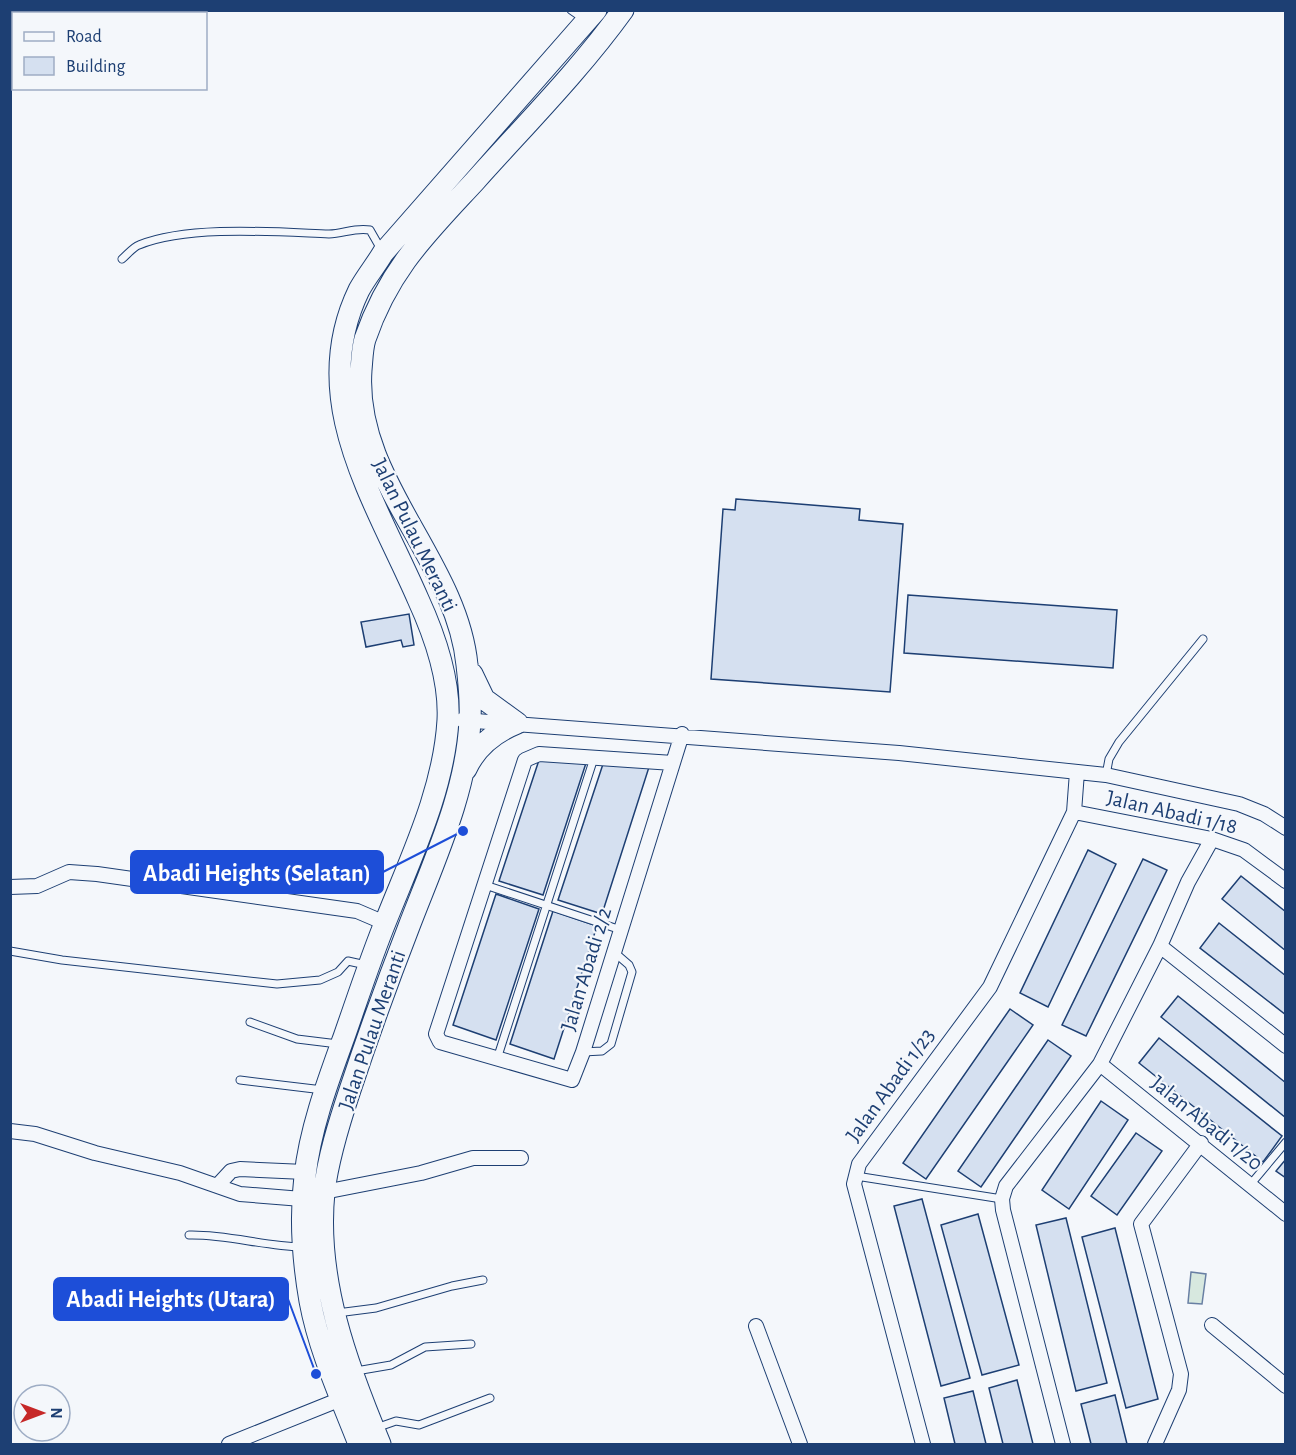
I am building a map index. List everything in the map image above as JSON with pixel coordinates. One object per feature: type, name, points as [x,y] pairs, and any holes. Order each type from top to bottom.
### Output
[{"type":"main road","name":"Jalan Pulau Meranti","points":[[376,1437],[328,1292],[323,1241],[324,1192],[337,1131],[350,1090],[444,834],[459,783],[470,720],[467,661],[446,595],[382,472],[365,425],[360,384],[363,344],[380,299],[403,261],[578,67],[623,10]]},
{"type":"main road","name":"Jalan Pulau Meranti","points":[[359,1444],[315,1322],[304,1248],[302,1199],[305,1172],[325,1090],[385,923],[423,830],[438,779],[448,719],[442,663],[433,636],[393,541],[362,479],[347,432],[338,385],[346,328],[360,289],[384,253],[585,14]]},
{"type":"main road","points":[[459,783],[476,751],[493,735],[517,723],[484,699],[467,661]]},
{"type":"street","points":[[448,719],[682,734],[899,753],[1106,775],[1239,804],[1264,814],[1286,828]]},
{"type":"street","name":"Jalan Abadi 2/2","points":[[485,885],[436,1039],[496,1059],[572,1080],[682,734]]},
{"type":"street","points":[[485,885],[525,760],[539,754],[673,763]]},
{"type":"street","name":"Jalan Abadi 1/23","points":[[923,1444],[854,1175],[858,1164],[990,987],[1074,812],[1077,772]]},
{"type":"street","name":"Jalan Abadi 1/18","points":[[1074,812],[1212,839],[1244,850],[1286,881]]},
{"type":"street","points":[[1063,1444],[1003,1210],[1002,1198],[1006,1186],[1100,1064],[1160,946],[1188,882],[1212,839]]},
{"type":"street","points":[[10,888],[37,885],[69,872],[97,874],[357,911],[385,923]]},
{"type":"street","points":[[1160,946],[1286,1046]]},
{"type":"street","name":"Jalan Abadi 1/20","points":[[1100,1064],[1201,1143],[1286,1214]]},
{"type":"street","points":[[10,1131],[35,1134],[218,1185],[240,1194],[302,1199]]},
{"type":"street","points":[[1155,1444],[1179,1390],[1181,1374],[1141,1224],[1201,1143]]},
{"type":"street","points":[[324,1192],[421,1173],[473,1158],[521,1158]]},
{"type":"street","points":[[218,1185],[231,1171],[240,1169],[305,1172]]},
{"type":"street","points":[[1212,1325],[1286,1386]]},
{"type":"street","points":[[756,1326],[800,1444]]},
{"type":"street","points":[[229,1444],[341,1399]]},
{"type":"lane","points":[[122,259],[138,245],[179,236],[273,230],[332,234],[360,228],[370,230],[384,253]]},
{"type":"lane","points":[[1106,775],[1109,759],[1119,742],[1203,639]]},
{"type":"lane","points":[[496,1059],[594,758]]},
{"type":"lane","points":[[485,885],[621,930]]},
{"type":"lane","points":[[10,951],[62,960],[278,984],[320,980],[338,972],[348,961],[369,966]]},
{"type":"lane","points":[[582,1052],[602,1051],[611,1044],[632,972],[629,965],[614,952]]},
{"type":"lane","points":[[250,1022],[297,1039],[341,1045]]},
{"type":"lane","points":[[240,1080],[325,1090]]},
{"type":"lane","points":[[1250,1185],[1286,1142]]},
{"type":"lane","points":[[854,1175],[1002,1198]]},
{"type":"lane","points":[[189,1235],[230,1238],[269,1246],[304,1248]]},
{"type":"lane","points":[[334,1313],[376,1308],[452,1286],[483,1280]]},
{"type":"lane","points":[[353,1372],[392,1365],[425,1347],[471,1344]]},
{"type":"lane","points":[[376,1437],[396,1421],[419,1425],[490,1398]]},
{"type":"shaded area","points":[[1191,1272],[1206,1274],[1202,1304],[1188,1303]]},
{"type":"building","points":[[736,499],[860,509],[859,520],[903,524],[890,692],[711,679],[723,509],[735,510]]},
{"type":"building","points":[[908,595],[1117,610],[1113,668],[904,653]]},
{"type":"building","points":[[409,614],[414,645],[403,647],[401,640],[366,647],[361,622]]},
{"type":"building","points":[[540,757],[587,760],[543,895],[499,881]]},
{"type":"building","points":[[604,761],[650,764],[602,914],[558,900]]},
{"type":"building","points":[[1088,850],[1116,864],[1048,1007],[1020,993]]},
{"type":"building","points":[[1143,859],[1167,870],[1086,1036],[1062,1025]]},
{"type":"building","points":[[1241,876],[1286,912],[1286,951],[1222,899]]},
{"type":"building","points":[[496,894],[539,909],[496,1040],[453,1025]]},
{"type":"building","points":[[553,911],[597,926],[554,1059],[510,1044]]},
{"type":"building","points":[[1219,923],[1286,976],[1286,1015],[1200,948]]},
{"type":"building","points":[[1178,996],[1286,1083],[1286,1118],[1161,1017]]},
{"type":"building","points":[[1010,1009],[1033,1025],[926,1179],[903,1163]]},
{"type":"building","points":[[1159,1038],[1282,1136],[1263,1162],[1139,1063]]},
{"type":"building","points":[[1048,1040],[1071,1056],[981,1187],[958,1171]]},
{"type":"building","points":[[1101,1101],[1128,1120],[1069,1209],[1042,1190]]},
{"type":"building","points":[[1136,1133],[1162,1151],[1117,1215],[1091,1196]]},
{"type":"building","points":[[1286,1159],[1286,1178],[1276,1171]]},
{"type":"building","points":[[922,1199],[970,1378],[941,1386],[894,1206]]},
{"type":"building","points":[[978,1214],[1019,1365],[982,1375],[941,1225]]},
{"type":"building","points":[[1066,1218],[1107,1383],[1076,1391],[1036,1225]]},
{"type":"building","points":[[1115,1228],[1158,1399],[1126,1408],[1082,1237]]},
{"type":"building","points":[[1017,1380],[1033,1444],[1003,1444],[989,1388]]},
{"type":"building","points":[[973,1391],[986,1444],[955,1444],[944,1398]]},
{"type":"building","points":[[1115,1395],[1127,1444],[1091,1444],[1081,1404]]},
{"type":"place","name":"Abadi Heights (Selatan)","points":[[463,831]]},
{"type":"place","name":"Abadi Heights (Utara)","points":[[316,1374]]}]
